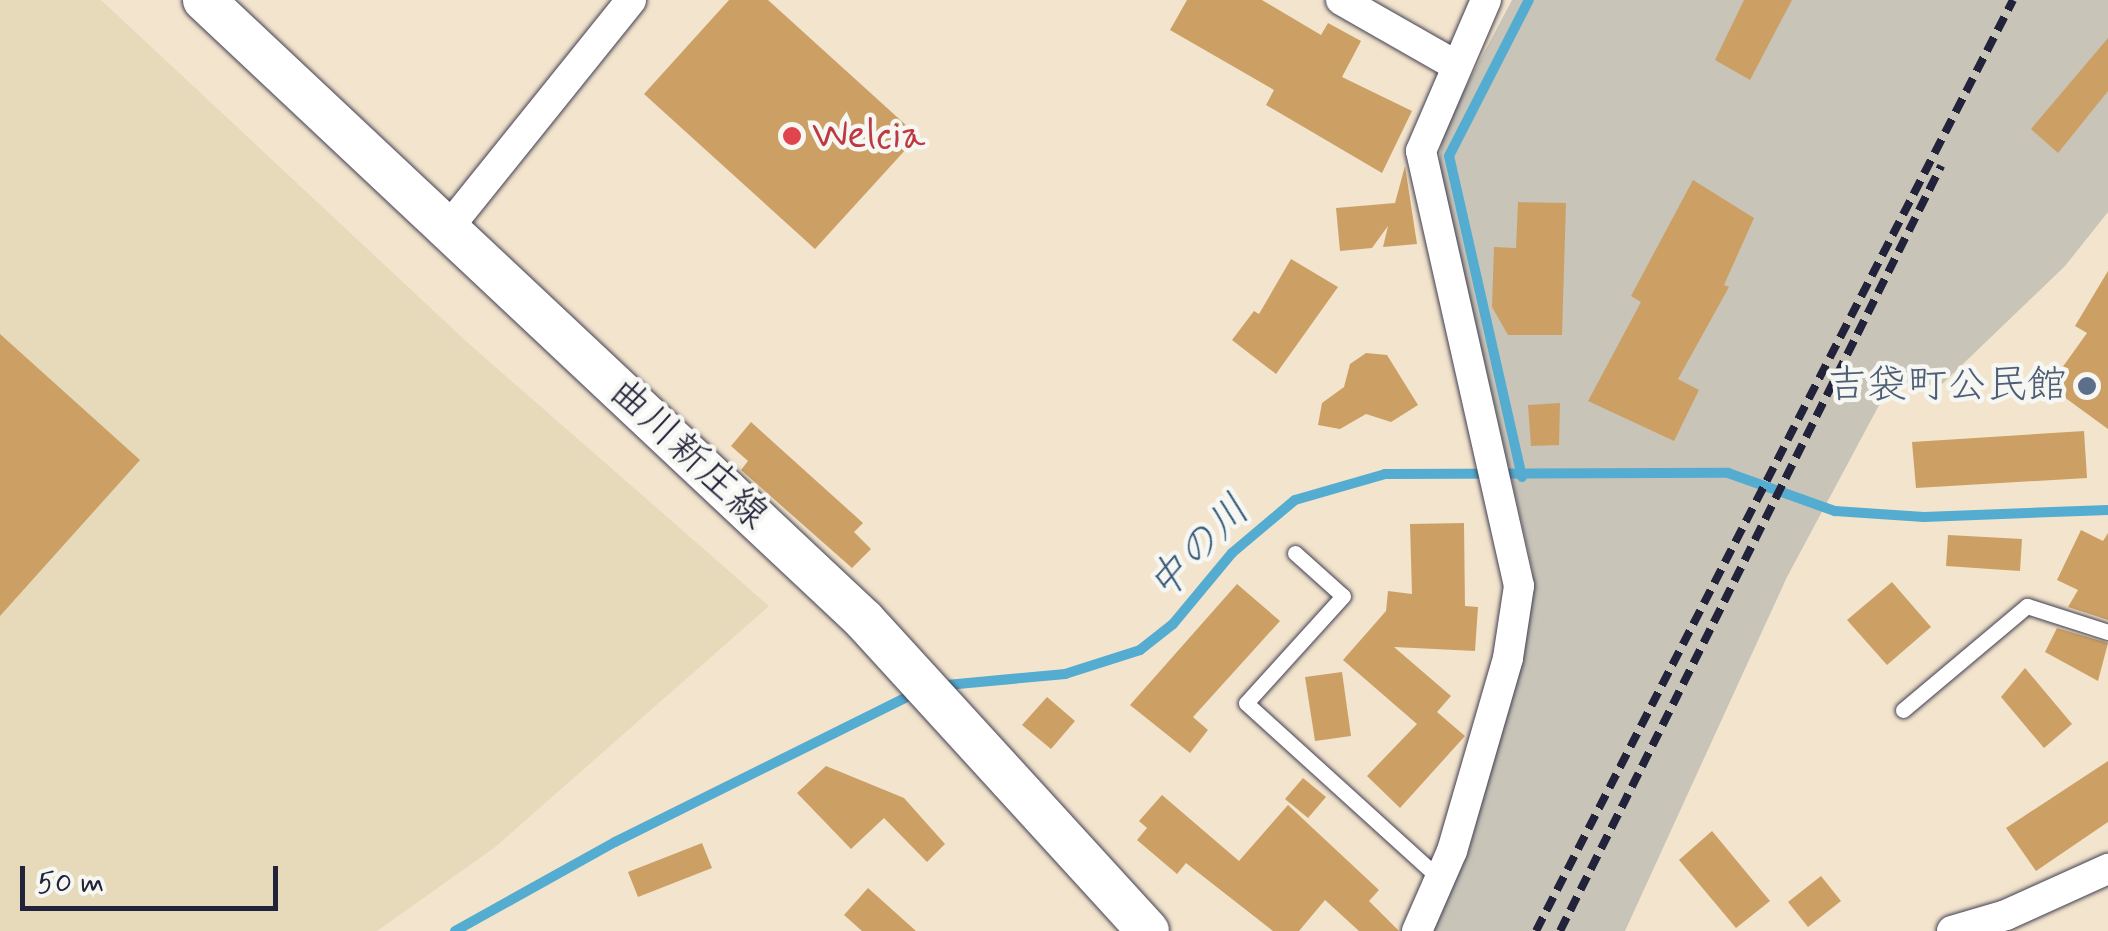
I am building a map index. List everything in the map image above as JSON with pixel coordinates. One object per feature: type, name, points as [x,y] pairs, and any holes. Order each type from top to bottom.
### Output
[{"type":"main road","name":"曲川新庄線","points":[[204,0],[864,620],[946,703],[1148,931]]},
{"type":"street","points":[[448,228],[630,0]]},
{"type":"street","points":[[1341,0],[1456,65]]},
{"type":"street","points":[[1417,931],[1440,879],[1514,622],[1519,586],[1421,151],[1486,0]]},
{"type":"street","points":[[1952,931],[2108,869]]},
{"type":"lane","points":[[1296,553],[1343,596],[1246,703],[1440,879]]},
{"type":"lane","points":[[1902,710],[2027,606],[2108,632]]},
{"type":"shaded area","points":[[0,0],[101,0],[468,343],[769,606],[494,848],[377,931],[0,931]]},
{"type":"shaded area","points":[[1512,0],[2108,0],[2108,212],[2065,266],[1940,386],[1892,381],[1787,577],[1625,931],[1431,931],[1468,853],[1523,650],[1533,572],[1439,165],[1443,130]]},
{"type":"building","points":[[729,0],[768,0],[918,136],[815,249],[644,94]]},
{"type":"building","points":[[1187,0],[1262,0],[1321,35],[1328,23],[1361,41],[1342,77],[1412,111],[1382,173],[1266,105],[1274,90],[1170,30]]},
{"type":"building","points":[[1744,0],[1792,0],[1750,80],[1715,60]]},
{"type":"building","points":[[2108,38],[2108,91],[2058,153],[2031,129]]},
{"type":"building","points":[[1405,166],[1417,244],[1383,247],[1388,226],[1372,248],[1340,251],[1336,208],[1395,203]]},
{"type":"building","points":[[1693,180],[1754,218],[1724,285],[1729,287],[1678,379],[1699,390],[1674,441],[1588,401],[1641,302],[1631,296]]},
{"type":"building","points":[[1518,202],[1566,203],[1562,335],[1508,335],[1492,307],[1494,247],[1516,248]]},
{"type":"building","points":[[1291,259],[1338,287],[1276,374],[1232,340],[1254,311],[1259,314]]},
{"type":"building","points":[[2108,271],[2108,429],[2049,386],[2087,333],[2075,326]]},
{"type":"building","points":[[0,334],[140,460],[0,616]]},
{"type":"building","points":[[1366,353],[1387,355],[1418,405],[1391,422],[1366,414],[1340,429],[1318,425],[1322,403],[1344,387],[1350,364]]},
{"type":"building","points":[[1560,403],[1559,445],[1531,446],[1528,405]]},
{"type":"building","points":[[751,422],[863,523],[854,532],[871,549],[852,568],[741,470],[748,461],[731,446]]},
{"type":"building","points":[[2084,431],[2087,478],[1916,488],[1912,442]]},
{"type":"building","points":[[1464,523],[1465,606],[1478,607],[1475,651],[1394,647],[1451,696],[1437,712],[1465,736],[1400,808],[1367,776],[1417,724],[1343,660],[1386,611],[1388,591],[1412,594],[1410,524]]},
{"type":"building","points":[[2081,530],[2103,541],[2108,533],[2108,620],[2068,607],[2078,590],[2057,580]]},
{"type":"building","points":[[1948,535],[2022,539],[2020,571],[1946,566]]},
{"type":"building","points":[[1892,582],[1931,627],[1887,665],[1847,620]]},
{"type":"building","points":[[1237,584],[1280,621],[1193,717],[1208,730],[1190,753],[1130,705]]},
{"type":"building","points":[[2057,628],[2108,643],[2098,681],[2045,652]]},
{"type":"building","points":[[2025,668],[2072,724],[2044,748],[2001,697]]},
{"type":"building","points":[[1342,672],[1351,736],[1315,741],[1305,677]]},
{"type":"building","points":[[1047,697],[1075,721],[1051,749],[1022,725]]},
{"type":"building","points":[[2108,761],[2108,822],[2036,871],[2006,828]]},
{"type":"building","points":[[826,766],[904,798],[945,844],[927,862],[884,818],[851,849],[797,793]]},
{"type":"building","points":[[1303,778],[1326,797],[1308,818],[1285,799]]},
{"type":"building","points":[[1162,795],[1239,861],[1288,805],[1379,890],[1369,901],[1399,931],[1359,931],[1325,900],[1299,931],[1273,931],[1186,863],[1177,874],[1137,840],[1147,828],[1139,821]]},
{"type":"building","points":[[1712,831],[1770,901],[1736,928],[1679,860]]},
{"type":"building","points":[[702,843],[712,868],[638,897],[628,872]]},
{"type":"building","points":[[1821,876],[1841,901],[1808,927],[1788,902]]},
{"type":"building","points":[[868,888],[916,931],[862,931],[844,915]]},
{"type":"waterway","points":[[1522,477],[1449,156],[1529,0]]},
{"type":"waterway","name":"中の川","points":[[936,686],[1065,674],[1140,650],[1173,624],[1232,553],[1295,500],[1385,474],[1728,473],[1835,511],[1924,517],[2108,510]]},
{"type":"waterway","name":"中の川","points":[[455,931],[615,842],[915,693]]},
{"type":"railway","points":[[1536,931],[2013,0]]},
{"type":"railway","points":[[1560,931],[1941,166]]},
{"type":"place","name":"Welcia","points":[[792,136]]},
{"type":"place","name":"吉袋町公民館","points":[[2087,386]]}]
